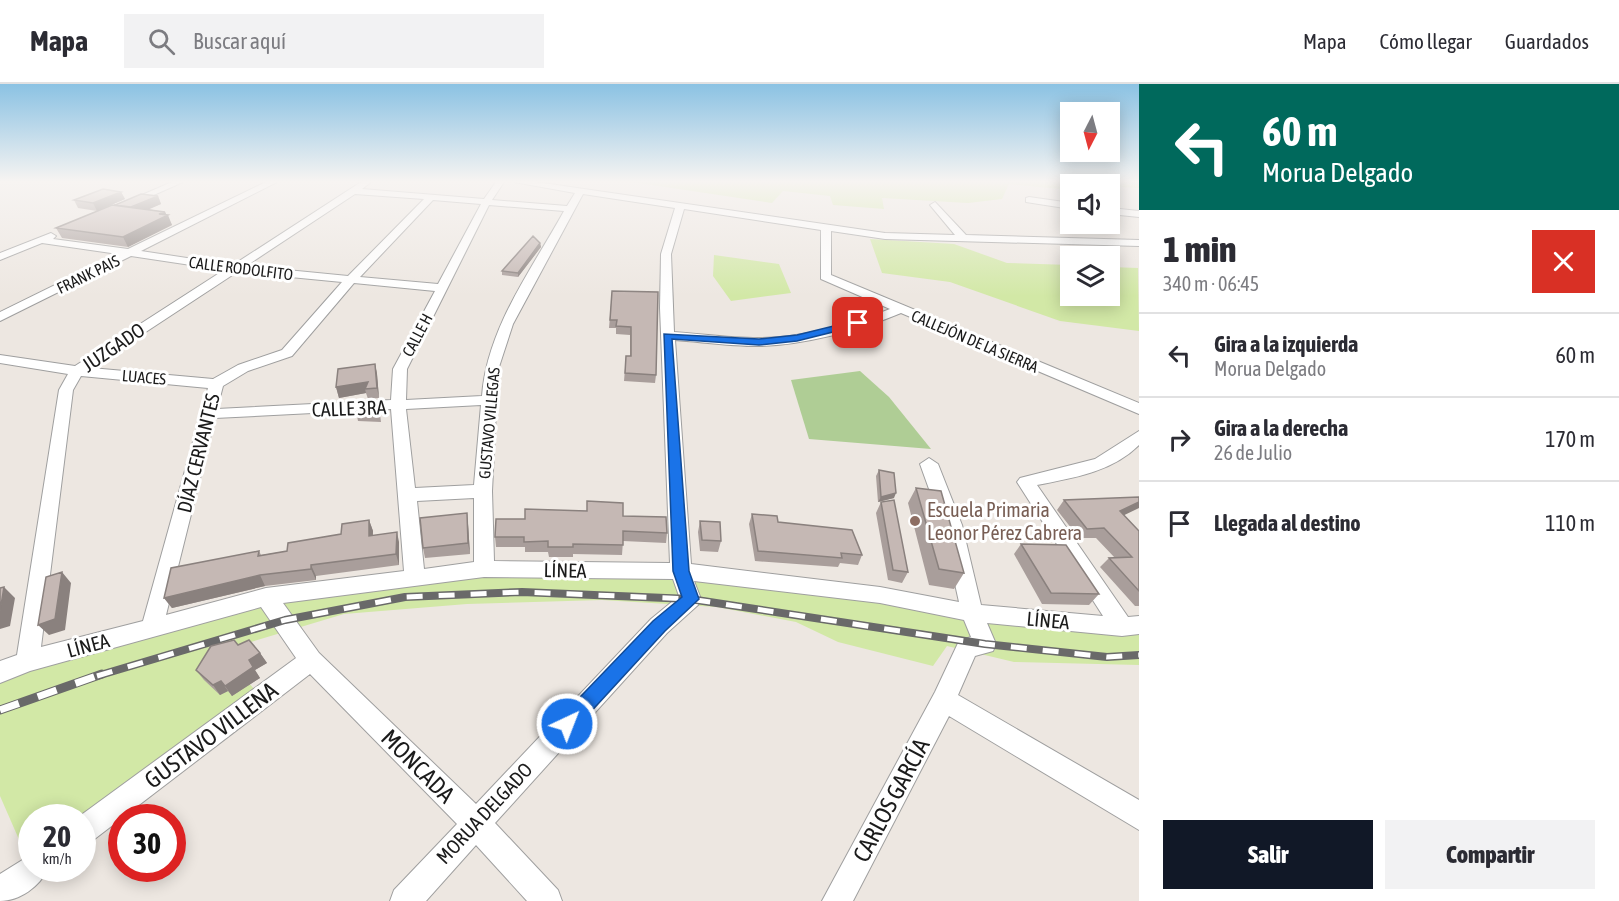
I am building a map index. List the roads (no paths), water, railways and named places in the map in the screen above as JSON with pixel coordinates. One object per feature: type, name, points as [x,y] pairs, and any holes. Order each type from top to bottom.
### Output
[{"type":"street","name":"FRANK PAIS","points":[[0,317],[197,220]]},
{"type":"street","name":"JUZGADO","points":[[28,661],[66,390],[77,371],[308,220]]},
{"type":"street","name":"DÍAZ CERVANTES","points":[[152,628],[210,414],[216,384],[243,368],[283,356],[350,280],[408,220]]},
{"type":"street","name":"CALLE H","points":[[415,576],[405,495],[398,406],[400,369],[477,220]]},
{"type":"street","name":"GUSTAVO VILLEGAS","points":[[484,569],[483,490],[491,370],[507,324],[565,220]]},
{"type":"street","name":"MORUA DELGADO","points":[[405,901],[475,822],[659,626],[690,599],[681,571],[667,336],[666,254],[676,220]]},
{"type":"street","points":[[778,220],[885,236],[1139,243]]},
{"type":"street","points":[[948,220],[963,238]]},
{"type":"street","name":"CALLEJÓN DE LA SIERRA","points":[[826,227],[825,277],[1139,409]]},
{"type":"street","points":[[0,257],[62,231]]},
{"type":"street","name":"CALLE RODOLFITO","points":[[41,240],[234,268],[442,288]]},
{"type":"street","points":[[667,336],[759,342],[797,338],[877,319],[901,309]]},
{"type":"street","name":"LUACES","points":[[0,359],[77,371],[216,384]]},
{"type":"street","name":"CALLE 3RA","points":[[210,414],[488,400]]},
{"type":"street","points":[[1131,626],[1026,482],[1092,468],[1126,451],[1139,436]]},
{"type":"street","points":[[929,464],[952,525],[972,613]]},
{"type":"street","points":[[405,495],[483,490]]},
{"type":"street","name":"LÍNEA","points":[[0,672],[28,661],[266,597],[415,576],[484,569],[681,571],[880,595],[972,613],[1131,626]]},
{"type":"street","name":"MONCADA","points":[[266,597],[311,660],[475,822],[547,901]]},
{"type":"street","name":"CARLOS GARCÍA","points":[[837,901],[944,700],[967,648],[985,644],[972,613]]},
{"type":"street","name":"GUSTAVO VILLENA","points":[[96,821],[311,660]]},
{"type":"street","points":[[944,700],[1139,816]]},
{"type":"street","points":[[0,893],[18,879]]},
{"type":"railway","points":[[97,676],[285,620],[405,597],[522,592],[690,599],[985,644],[1107,657],[1139,655]]},
{"type":"railway","points":[[0,710],[102,674]]},
{"type":"place","name":"Escuela Primaria Leonor Pérez Cabrera","points":[[915,521]]}]
